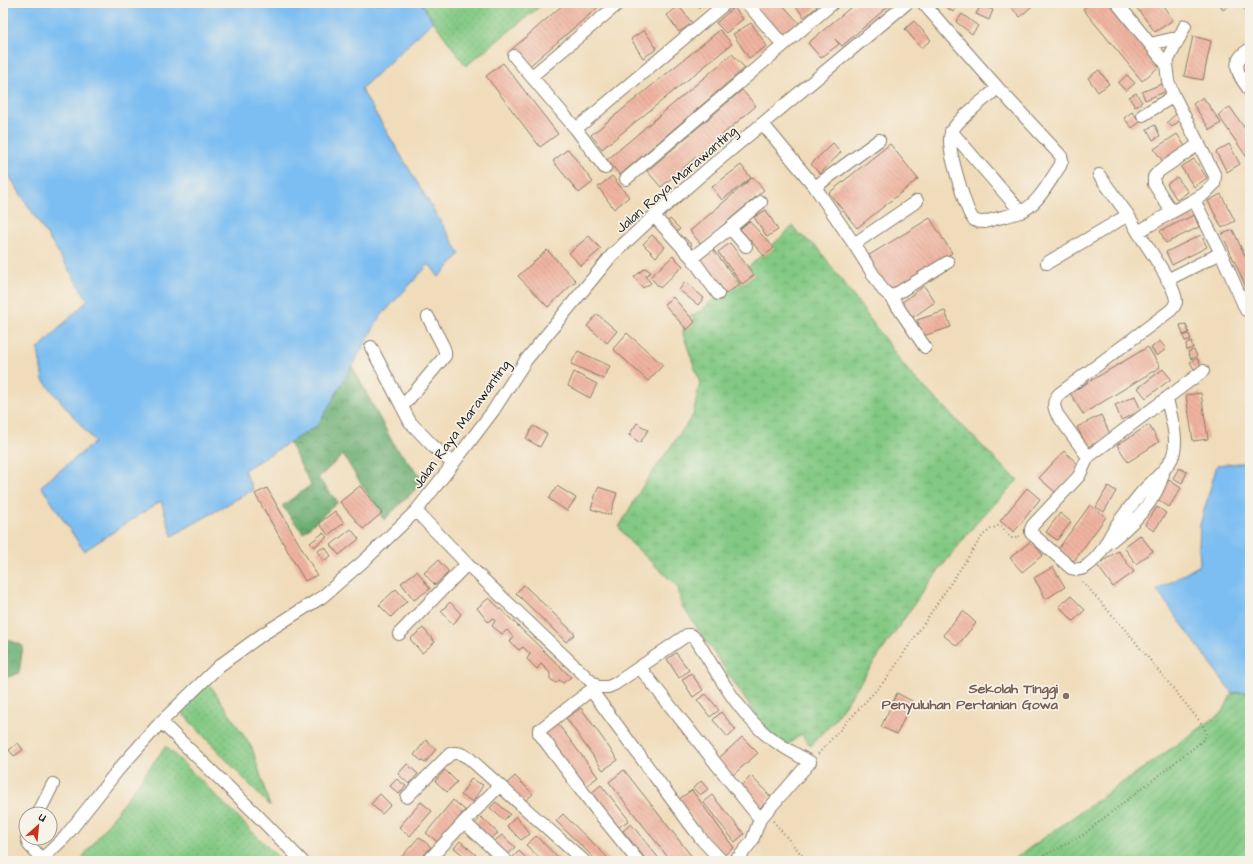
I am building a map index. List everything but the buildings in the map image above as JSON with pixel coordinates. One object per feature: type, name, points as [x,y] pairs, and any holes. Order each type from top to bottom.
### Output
[{"type":"street","points":[[532,76],[619,3]]},
{"type":"street","points":[[576,129],[726,3]]},
{"type":"street","points":[[747,3],[783,45]]},
{"type":"street","points":[[626,178],[833,3]]},
{"type":"street","name":"Jalan Raya Marawanting","points":[[41,860],[65,837],[118,770],[161,722],[219,666],[263,634],[322,597],[366,559],[416,511],[493,411],[526,360],[603,265],[654,216],[708,169],[907,3]]},
{"type":"street","points":[[923,3],[998,88],[1059,152],[1062,160],[1060,166],[1037,200],[1030,206],[1021,212],[985,222],[976,221],[968,208],[953,160],[950,142],[951,131],[969,112],[998,88]]},
{"type":"street","points":[[1117,3],[1166,64],[1168,81],[1174,96],[1215,176],[1215,180],[1211,188],[1194,200],[1138,232]]},
{"type":"street","points":[[1150,44],[1182,32],[1166,64]]},
{"type":"street","points":[[1250,49],[1241,56],[1237,68],[1239,75],[1250,91]]},
{"type":"street","points":[[514,56],[576,129],[605,168]]},
{"type":"street","points":[[1143,115],[1174,96]]},
{"type":"street","points":[[763,124],[815,187],[883,290],[891,297],[925,347]]},
{"type":"street","points":[[951,131],[1021,212]]},
{"type":"street","points":[[815,187],[879,140]]},
{"type":"street","points":[[1172,212],[1154,184],[1154,177],[1159,171],[1199,144]]},
{"type":"street","points":[[1088,457],[1057,414],[1054,409],[1054,401],[1060,394],[1171,310],[1176,303],[1174,292],[1128,215],[1099,175]]},
{"type":"street","points":[[1194,200],[1246,310]]},
{"type":"street","points":[[854,244],[917,201]]},
{"type":"street","points":[[692,258],[761,202]]},
{"type":"street","points":[[1047,263],[1128,215]]},
{"type":"street","points":[[654,216],[692,258],[718,294]]},
{"type":"street","points":[[730,228],[746,246]]},
{"type":"street","points":[[1167,280],[1220,253]]},
{"type":"street","points":[[891,297],[948,262]]},
{"type":"street","points":[[402,407],[445,356],[443,346],[428,317]]},
{"type":"street","points":[[371,348],[414,427],[453,464]]},
{"type":"street","points":[[1167,398],[1175,448],[1172,458],[1163,471],[1142,492],[1129,508],[1115,527],[1107,544],[1095,559],[1082,569],[1071,568],[1032,533],[1031,529],[1033,525],[1079,476],[1088,457],[1203,371]]},
{"type":"street","points":[[416,511],[467,564],[594,689],[703,840],[722,861]]},
{"type":"street","points":[[398,634],[467,564]]},
{"type":"street","points":[[638,861],[595,808],[539,733],[539,730],[594,689],[608,687],[614,684],[640,668],[687,635],[693,635],[724,683],[754,724],[782,746],[810,762],[763,816],[752,840],[740,856],[734,861]]},
{"type":"street","points":[[640,668],[763,816]]},
{"type":"street","points":[[161,722],[302,861]]},
{"type":"street","points":[[407,797],[448,756],[454,753],[462,754],[470,759],[584,861]]},
{"type":"street","points":[[42,806],[53,784]]},
{"type":"street","points":[[428,861],[500,786]]},
{"type":"street","points":[[464,822],[506,861]]},
{"type":"street","points":[[30,846],[41,860]]},
{"type":"path","points":[[810,762],[888,677],[982,534],[991,528],[1000,525],[1011,538],[1017,538],[1031,529]]},
{"type":"path","points":[[1033,861],[1084,834],[1202,741],[1206,734],[1206,730],[1202,724],[1128,633],[1071,568]]},
{"type":"path","points":[[763,816],[807,861]]},
{"type":"green space","points":[[420,3],[544,3],[466,66]]},
{"type":"green space","points":[[793,226],[798,233],[818,248],[908,371],[1007,471],[1018,480],[978,521],[928,584],[833,722],[811,746],[801,734],[783,749],[762,724],[681,604],[678,587],[630,542],[619,527],[643,486],[693,415],[700,383],[683,334],[684,320],[702,310]]},
{"type":"green space","points":[[352,366],[394,445],[424,481],[384,520],[343,455],[318,478],[338,502],[303,533],[282,506],[311,485],[289,443],[318,425]]},
{"type":"green space","points":[[3,637],[23,646],[19,673],[3,679]]},
{"type":"green space","points":[[209,683],[252,748],[270,806],[181,712]]},
{"type":"green space","points":[[1250,692],[1250,861],[1011,861],[1223,712],[1232,693]]},
{"type":"green space","points":[[166,746],[282,861],[80,861]]},
{"type":"water","points":[[3,3],[421,3],[433,21],[361,89],[460,254],[439,277],[429,264],[380,317],[318,425],[244,470],[253,490],[172,536],[161,501],[84,551],[41,486],[95,442],[43,380],[38,349],[88,300],[3,166]]},
{"type":"water","points":[[1250,462],[1250,692],[1232,693],[1157,590],[1200,565],[1200,525],[1217,465]]},
{"type":"place","name":"Sekolah Tinggi Penyuluhan Pertanian Gowa","points":[[1066,696]]}]
